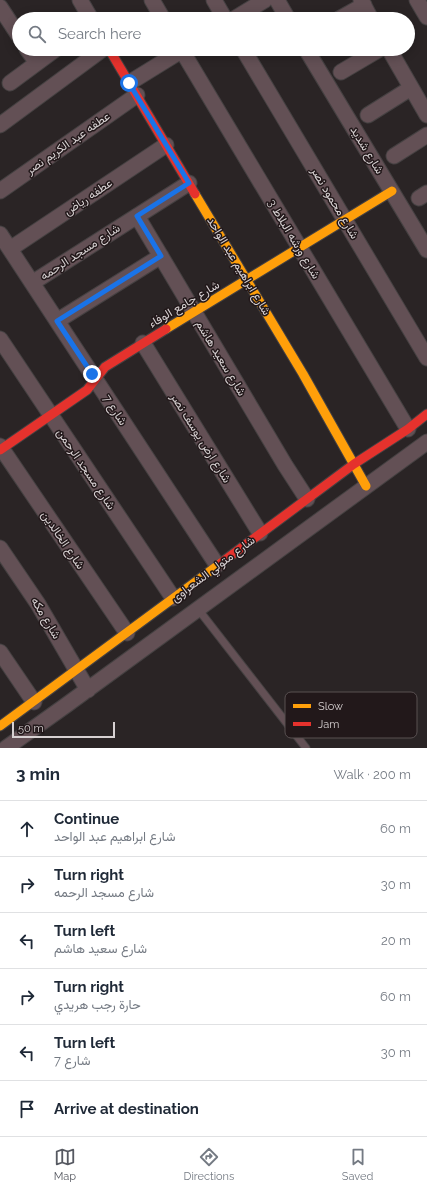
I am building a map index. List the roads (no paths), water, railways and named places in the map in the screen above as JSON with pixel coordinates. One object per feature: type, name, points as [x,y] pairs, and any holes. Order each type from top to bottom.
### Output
[{"type":"street","points":[[80,0],[87,12]]},
{"type":"street","points":[[152,0],[159,12]]},
{"type":"street","points":[[214,0],[221,12]]},
{"type":"street","points":[[245,12],[265,0]]},
{"type":"street","points":[[277,0],[284,12]]},
{"type":"street","points":[[417,0],[427,17]]},
{"type":"street","points":[[348,12],[362,2],[368,12]]},
{"type":"street","points":[[0,7],[12,25]]},
{"type":"street","points":[[32,56],[37,63]]},
{"type":"street","points":[[10,83],[46,56]]},
{"type":"street","points":[[1,122],[93,56]]},
{"type":"street","name":"شارع ابراهيم عبد الواحد","points":[[113,56],[303,374],[366,486]]},
{"type":"street","name":"عطفه عبد الكريم نصر","points":[[0,191],[174,56]]},
{"type":"street","name":"شارع ورشه البلاط 3","points":[[186,56],[408,429]]},
{"type":"street","name":"شارع محمود نصر","points":[[247,56],[427,358]]},
{"type":"street","name":"شارع شديد","points":[[310,56],[427,250]]},
{"type":"street","points":[[341,72],[368,56]]},
{"type":"street","points":[[393,56],[427,115]]},
{"type":"street","points":[[368,115],[411,88]]},
{"type":"street","points":[[394,156],[427,135]]},
{"type":"street","name":"عطفه رياض","points":[[10,249],[166,145]]},
{"type":"street","name":"شارع مسجد الرحمه","points":[[32,283],[189,183]]},
{"type":"street","name":"شارع جامع الوفاء","points":[[1,449],[87,390],[105,367],[392,191]]},
{"type":"street","name":"شارع سعيد هاشم","points":[[137,216],[285,465],[307,498]]},
{"type":"street","name":"شارع 7","points":[[0,234],[217,565]]},
{"type":"street","points":[[57,321],[161,256]]},
{"type":"street","name":"شارع مسجد الرحمن","points":[[0,339],[173,598]]},
{"type":"street","name":"شارع ارض يوسف نصر","points":[[142,343],[260,533]]},
{"type":"street","name":"شارع متولي الشعراوى","points":[[0,726],[307,498],[354,464],[408,429],[427,414]]},
{"type":"street","name":"شارع متولي الشعراوى","points":[[6,748],[88,690],[427,442]]},
{"type":"street","name":"شارع الخالدين","points":[[1,449],[127,633]]},
{"type":"street","name":"شارع مكه","points":[[0,548],[38,604],[88,690]]},
{"type":"street","points":[[0,652],[34,702]]},
{"type":"lane","points":[[198,609],[285,721]]},
{"type":"lane","points":[[298,738],[306,748]]}]
